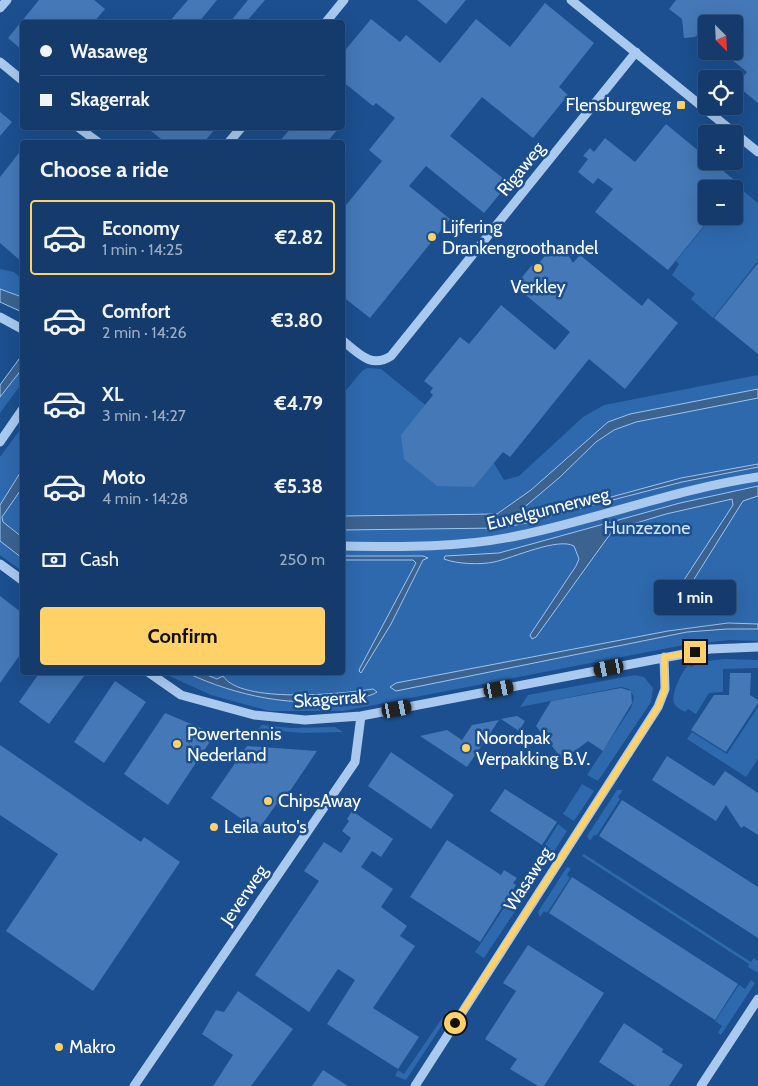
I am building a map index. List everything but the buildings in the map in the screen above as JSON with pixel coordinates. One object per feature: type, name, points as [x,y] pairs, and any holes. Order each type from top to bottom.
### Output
[{"type":"street","points":[[0,8],[7,0]]},
{"type":"street","points":[[328,20],[344,0]]},
{"type":"street","points":[[571,0],[758,152]]},
{"type":"street","name":"Rigaweg","points":[[345,342],[369,360],[380,361],[391,356],[636,52]]},
{"type":"street","points":[[0,62],[20,78]]},
{"type":"street","points":[[83,130],[95,140]]},
{"type":"street","points":[[231,140],[239,130]]},
{"type":"street","points":[[0,317],[20,328]]},
{"type":"street","points":[[0,442],[20,413]]},
{"type":"street","name":"Euvelgunnerweg","points":[[345,546],[453,544],[503,539],[642,501],[758,477]]},
{"type":"street","points":[[0,564],[20,579]]},
{"type":"street","name":"Skagerrak","points":[[152,675],[181,695],[254,715],[305,720],[361,716],[710,649],[758,647]]},
{"type":"street","name":"Wasaweg","points":[[415,1086],[658,707],[665,689],[664,657]]},
{"type":"street","name":"Jeverweg","points":[[134,1086],[355,762],[361,716]]},
{"type":"street","points":[[701,1086],[758,999]]},
{"type":"green space","points":[[743,191],[758,203],[758,261],[713,318],[691,299],[695,294],[672,275],[679,264],[676,261],[706,225],[743,225]]},
{"type":"green space","points":[[0,269],[14,272],[20,277],[20,296],[0,289]]},
{"type":"green space","name":"Hunzezone","points":[[367,368],[381,369],[491,458],[504,480],[519,476],[583,417],[604,405],[758,375],[758,641],[730,640],[684,645],[343,711],[269,711],[211,695],[167,675],[345,675],[345,519],[498,516],[526,494],[497,514],[490,515],[345,516],[345,392],[362,371]]},
{"type":"green space","points":[[20,372],[20,386],[0,413],[0,397]]},
{"type":"green space","points":[[20,430],[20,570],[0,555],[0,457]]},
{"type":"green space","points":[[725,659],[758,660],[758,668],[723,669],[723,692],[709,693],[696,714],[688,709],[685,712],[676,706],[674,701],[675,690],[688,665],[691,667],[706,661]]},
{"type":"green space","points":[[635,675],[644,677],[653,688],[651,702],[598,781],[587,775],[631,708],[634,697],[629,689],[621,687],[520,707],[528,695]]},
{"type":"green space","points":[[758,707],[758,759],[746,777],[687,739],[692,732],[727,754]]},
{"type":"green space","points":[[262,725],[292,728],[335,727],[343,732],[303,733],[258,729]]},
{"type":"green space","points":[[582,784],[594,791],[574,821],[563,814]]},
{"type":"green space","points":[[617,790],[623,790],[618,797],[620,799],[597,835],[594,835],[590,841],[587,836]]},
{"type":"green space","points":[[558,824],[567,831],[539,875],[535,872],[548,850],[544,847]]},
{"type":"green space","points":[[584,854],[751,962],[754,958],[758,961],[758,973],[748,967],[749,964],[582,856]]},
{"type":"green space","points":[[567,867],[571,868],[567,875],[570,878],[547,913],[544,911],[540,917],[538,912]]},
{"type":"green space","points":[[525,883],[531,887],[484,958],[475,952],[517,888],[521,890]]},
{"type":"green space","points":[[751,980],[755,983],[721,1035],[718,1033],[722,1026],[715,1021],[739,985],[745,989]]},
{"type":"green space","points":[[447,1011],[450,1013],[406,1080],[395,1076],[398,1070],[404,1074]]},
{"type":"shaded area","points":[[0,289],[20,296],[20,311],[0,302]]},
{"type":"shaded area","points":[[20,358],[20,372],[0,397],[0,385]]},
{"type":"shaded area","points":[[758,389],[758,398],[636,422],[614,430],[596,442],[560,477],[514,516],[515,520],[526,519],[527,523],[500,528],[345,530],[345,516],[497,514],[531,490],[608,422],[630,414]]},
{"type":"shaded area","points":[[758,464],[758,467],[682,482],[543,518],[545,515],[681,478]]},
{"type":"shaded area","points":[[20,473],[20,491],[2,517],[3,522],[20,535],[20,556],[0,541],[0,505]]},
{"type":"shaded area","points":[[758,486],[758,496],[743,501],[676,608],[669,610],[667,606],[733,505],[732,499],[666,514],[613,530],[536,637],[532,639],[530,635],[576,566],[579,559],[574,546],[557,544],[488,563],[462,563],[444,559],[445,556],[499,553],[680,503]]},
{"type":"shaded area","points":[[345,556],[423,556],[428,558],[423,560],[391,624],[361,673],[359,671],[360,668],[416,563],[413,560],[345,560]]},
{"type":"shaded area","points":[[728,623],[758,624],[758,629],[687,632],[396,691],[390,687],[396,683],[668,631]]},
{"type":"shaded area","points":[[192,675],[207,675],[217,679],[223,676],[233,685],[250,691],[270,694],[339,693],[373,689],[377,692],[363,697],[327,701],[286,701],[245,694]]},
{"type":"place","name":"Flensburgweg","points":[[681,105]]},
{"type":"place","name":"Lijfering Drankengroothandel","points":[[432,237]]},
{"type":"place","name":"Verkley","points":[[538,268]]},
{"type":"place","name":"Powertennis Nederland","points":[[177,744]]},
{"type":"place","name":"Noordpak Verpakking B.V.","points":[[466,748]]},
{"type":"place","name":"ChipsAway","points":[[268,801]]},
{"type":"place","name":"Leila auto's","points":[[214,827]]},
{"type":"place","name":"Makro","points":[[59,1047]]},
{"type":"route","points":[[455,1023],[658,707],[665,689],[664,657],[695,652]]}]
